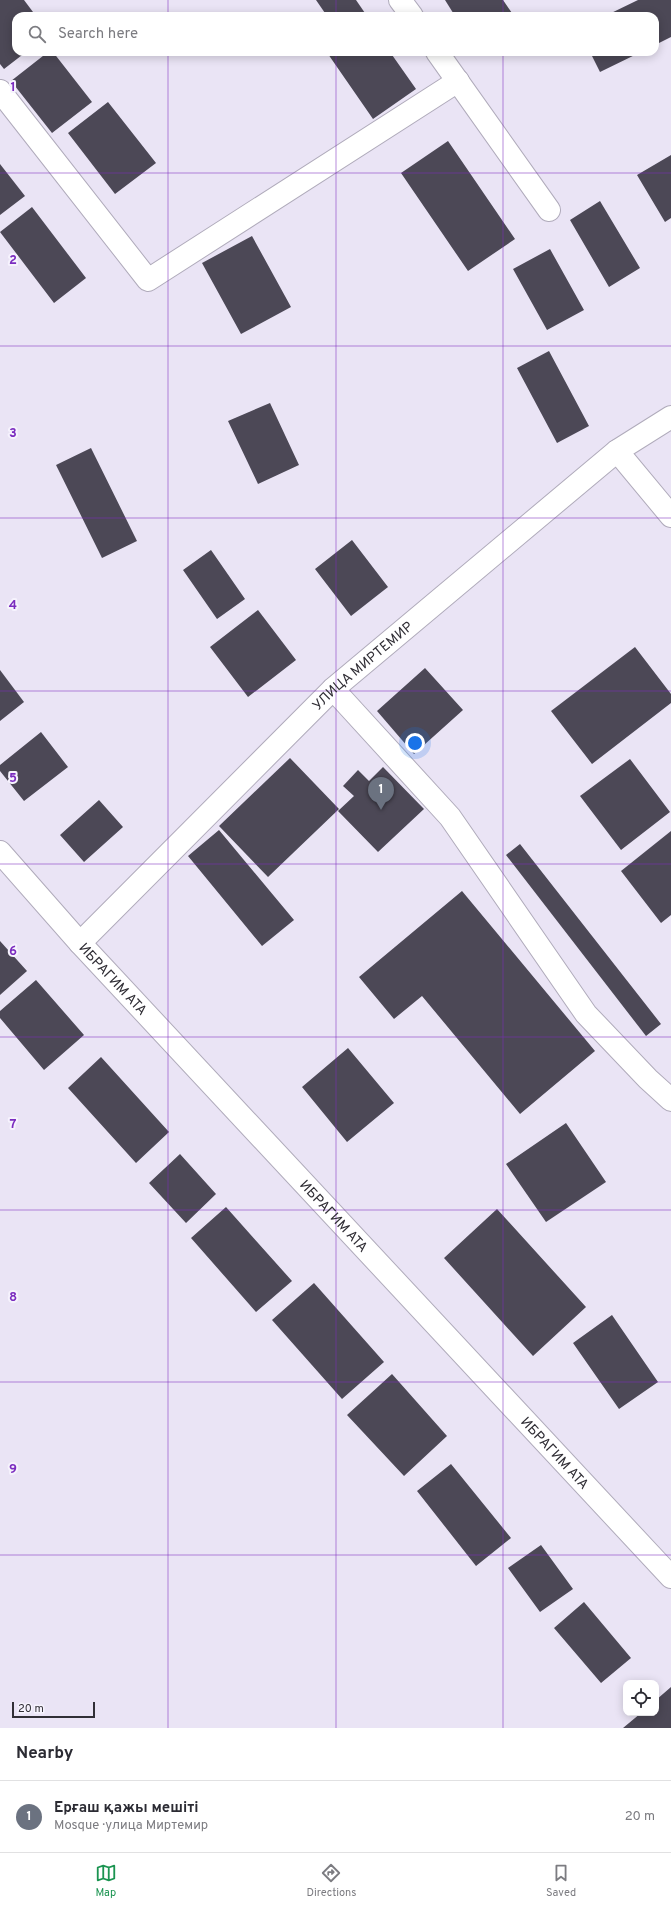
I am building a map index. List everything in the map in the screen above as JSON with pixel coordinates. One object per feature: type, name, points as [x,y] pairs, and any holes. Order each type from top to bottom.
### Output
[{"type":"street","points":[[400,0],[409,12]]},
{"type":"street","points":[[440,56],[548,210]]},
{"type":"street","points":[[0,91],[148,280],[458,81]]},
{"type":"street","name":"УЛИЦА МИРТЕМИР","points":[[80,943],[333,689],[617,451],[671,417]]},
{"type":"street","points":[[617,451],[671,516]]},
{"type":"street","points":[[333,689],[450,817],[586,1014],[648,1079],[671,1100]]},
{"type":"street","name":"ИБРАГИМ АТА","points":[[0,852],[80,943],[671,1577]]},
{"type":"building","points":[[0,0],[24,0],[33,12],[12,12],[12,56],[21,56],[4,69],[0,64]]},
{"type":"building","points":[[316,0],[356,0],[364,12],[324,12]]},
{"type":"building","points":[[445,0],[503,0],[511,12],[452,12]]},
{"type":"building","points":[[638,0],[671,0],[671,37],[659,43],[659,12],[613,12]]},
{"type":"building","points":[[43,56],[56,56],[92,102],[52,133],[11,81]]},
{"type":"building","points":[[329,56],[393,56],[416,89],[373,119]]},
{"type":"building","points":[[592,56],[633,56],[600,72]]},
{"type":"building","points":[[108,102],[156,163],[115,194],[68,133]]},
{"type":"building","points":[[448,141],[515,239],[468,271],[401,173]]},
{"type":"building","points":[[671,155],[671,218],[665,222],[637,175]]},
{"type":"building","points":[[0,164],[25,196],[0,215]]},
{"type":"building","points":[[600,201],[640,268],[609,287],[570,220]]},
{"type":"building","points":[[32,207],[86,278],[54,303],[0,232]]},
{"type":"building","points":[[252,236],[291,307],[241,334],[202,263]]},
{"type":"building","points":[[550,249],[584,310],[547,330],[513,269]]},
{"type":"building","points":[[549,351],[589,426],[557,443],[517,368]]},
{"type":"building","points":[[270,403],[299,465],[258,484],[228,421]]},
{"type":"building","points":[[91,448],[137,541],[102,558],[56,465]]},
{"type":"building","points":[[352,540],[388,587],[351,616],[315,569]]},
{"type":"building","points":[[211,550],[245,599],[217,619],[183,570]]},
{"type":"building","points":[[258,610],[296,660],[248,697],[210,647]]},
{"type":"building","points":[[635,647],[671,694],[671,703],[592,764],[551,711]]},
{"type":"building","points":[[425,668],[463,710],[414,754],[377,711]]},
{"type":"building","points":[[0,670],[24,702],[0,721]]},
{"type":"building","points":[[41,732],[68,767],[24,801],[0,771],[0,765]]},
{"type":"building","points":[[290,758],[339,809],[268,877],[219,826]]},
{"type":"building","points":[[630,759],[670,812],[621,850],[580,796]]},
{"type":"building","points":[[383,767],[424,809],[378,852],[338,811],[354,796],[343,786],[358,770],[369,781]]},
{"type":"building","points":[[99,800],[123,827],[84,862],[60,835]]},
{"type":"building","points":[[219,830],[294,920],[262,946],[188,856]]},
{"type":"building","points":[[671,831],[671,915],[661,923],[621,871]]},
{"type":"building","points":[[520,844],[661,1024],[646,1036],[506,855]]},
{"type":"building","points":[[462,891],[595,1051],[520,1114],[422,996],[394,1019],[359,977]]},
{"type":"building","points":[[0,941],[27,971],[0,995]]},
{"type":"building","points":[[36,980],[84,1035],[44,1070],[0,1018],[0,1011]]},
{"type":"building","points":[[348,1048],[394,1103],[347,1142],[302,1087]]},
{"type":"building","points":[[101,1057],[169,1132],[136,1163],[68,1088]]},
{"type":"building","points":[[566,1123],[606,1182],[546,1222],[506,1164]]},
{"type":"building","points":[[180,1154],[216,1194],[186,1223],[149,1183]]},
{"type":"building","points":[[226,1207],[292,1281],[256,1312],[191,1238]]},
{"type":"building","points":[[497,1209],[586,1307],[533,1356],[444,1258]]},
{"type":"building","points":[[314,1283],[384,1362],[342,1399],[272,1320]]},
{"type":"building","points":[[612,1315],[658,1382],[619,1409],[573,1343]]},
{"type":"building","points":[[392,1374],[447,1436],[404,1476],[347,1415]]},
{"type":"building","points":[[451,1464],[511,1538],[476,1566],[417,1491]]},
{"type":"building","points":[[541,1545],[573,1589],[540,1612],[508,1568]]},
{"type":"building","points":[[584,1602],[631,1658],[601,1683],[554,1628]]},
{"type":"building","points":[[671,1687],[671,1728],[623,1728],[637,1716],[659,1716],[659,1697]]},
{"type":"place","name":"Ерғаш қажы мешіті","points":[[381,810]]}]
